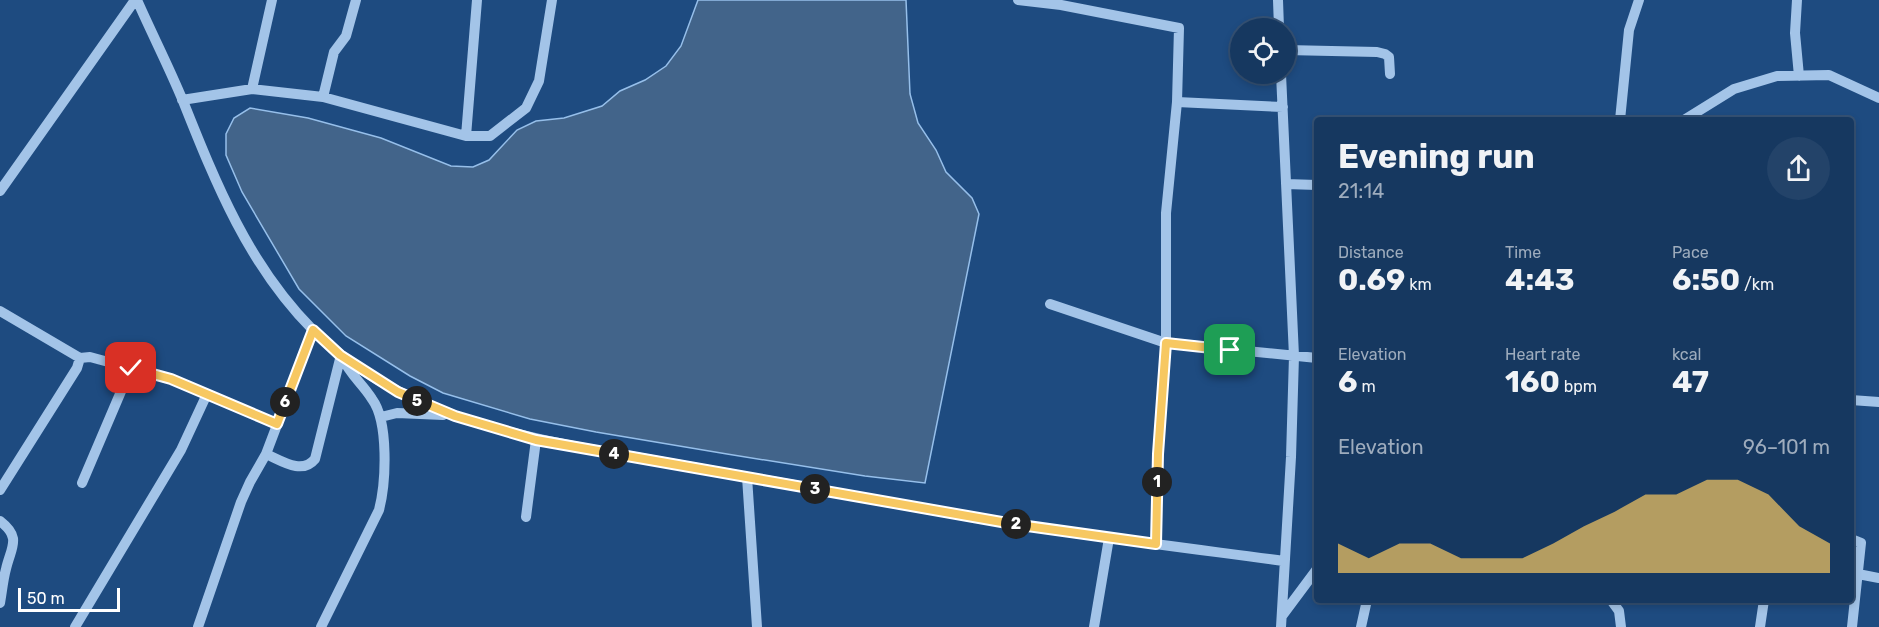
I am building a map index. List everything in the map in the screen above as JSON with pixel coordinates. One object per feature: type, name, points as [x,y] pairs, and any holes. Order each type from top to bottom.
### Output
[{"type":"street","points":[[0,191],[136,0],[183,100],[213,176],[247,243],[276,289],[313,330],[340,355],[398,392],[455,416],[536,440],[1013,524],[1284,561]]},
{"type":"street","points":[[252,89],[272,0]]},
{"type":"street","points":[[323,97],[334,52],[346,36],[356,0]]},
{"type":"street","points":[[466,136],[477,0]]},
{"type":"street","points":[[183,100],[252,89],[323,97],[466,136],[490,136],[526,108],[539,81],[552,0]]},
{"type":"street","points":[[1018,0],[1061,5],[1179,28],[1177,102],[1166,213],[1166,343],[1158,454],[1156,544]]},
{"type":"street","points":[[1278,0],[1279,18]]},
{"type":"street","points":[[1620,117],[1629,30],[1639,0]]},
{"type":"street","points":[[1797,0],[1796,33],[1799,76]]},
{"type":"street","points":[[1296,50],[1385,54],[1389,57],[1390,74]]},
{"type":"street","points":[[1689,117],[1734,89],[1776,76],[1828,75],[1878,97]]},
{"type":"street","points":[[1279,624],[1291,457],[1294,356],[1281,84]]},
{"type":"street","points":[[1177,102],[1282,107]]},
{"type":"street","points":[[1286,184],[1314,185]]},
{"type":"street","points":[[1050,304],[1166,343],[1314,358]]},
{"type":"street","points":[[0,311],[81,358],[90,357],[171,379],[277,424]]},
{"type":"street","points":[[198,627],[242,502],[266,454],[313,330]]},
{"type":"street","points":[[321,627],[381,504],[384,441],[381,417],[373,400],[348,370],[340,355]]},
{"type":"street","points":[[266,454],[304,468],[315,459],[340,355]]},
{"type":"street","points":[[0,490],[77,368],[81,358]]},
{"type":"street","points":[[82,483],[131,368]]},
{"type":"street","points":[[75,627],[181,450],[207,394]]},
{"type":"street","points":[[1854,400],[1879,402]]},
{"type":"street","points":[[381,417],[406,413],[455,416]]},
{"type":"street","points":[[526,518],[536,440]]},
{"type":"street","points":[[747,477],[757,627]]},
{"type":"street","points":[[0,521],[9,528],[14,542],[6,568],[0,603]]},
{"type":"street","points":[[1094,627],[1109,538]]},
{"type":"street","points":[[1852,627],[1861,543],[1854,540]]},
{"type":"street","points":[[1279,624],[1314,573]]},
{"type":"street","points":[[1858,574],[1879,578]]},
{"type":"street","points":[[1361,627],[1366,603]]},
{"type":"street","points":[[1613,603],[1619,611],[1622,627]]},
{"type":"street","points":[[1760,627],[1764,603]]},
{"type":"water","points":[[698,0],[906,0],[910,94],[918,123],[936,150],[946,172],[972,198],[979,214],[925,483],[865,476],[596,432],[530,419],[443,393],[410,376],[346,336],[299,289],[242,192],[226,155],[226,134],[234,118],[250,108],[308,118],[381,138],[451,166],[473,167],[489,160],[517,130],[536,121],[564,118],[602,106],[620,91],[645,80],[666,66],[681,46]]},
{"type":"route","points":[[131,368],[171,379],[277,424],[313,330],[340,355],[398,392],[455,416],[536,440],[1013,524],[1156,544],[1158,454],[1166,343],[1230,350]]}]
